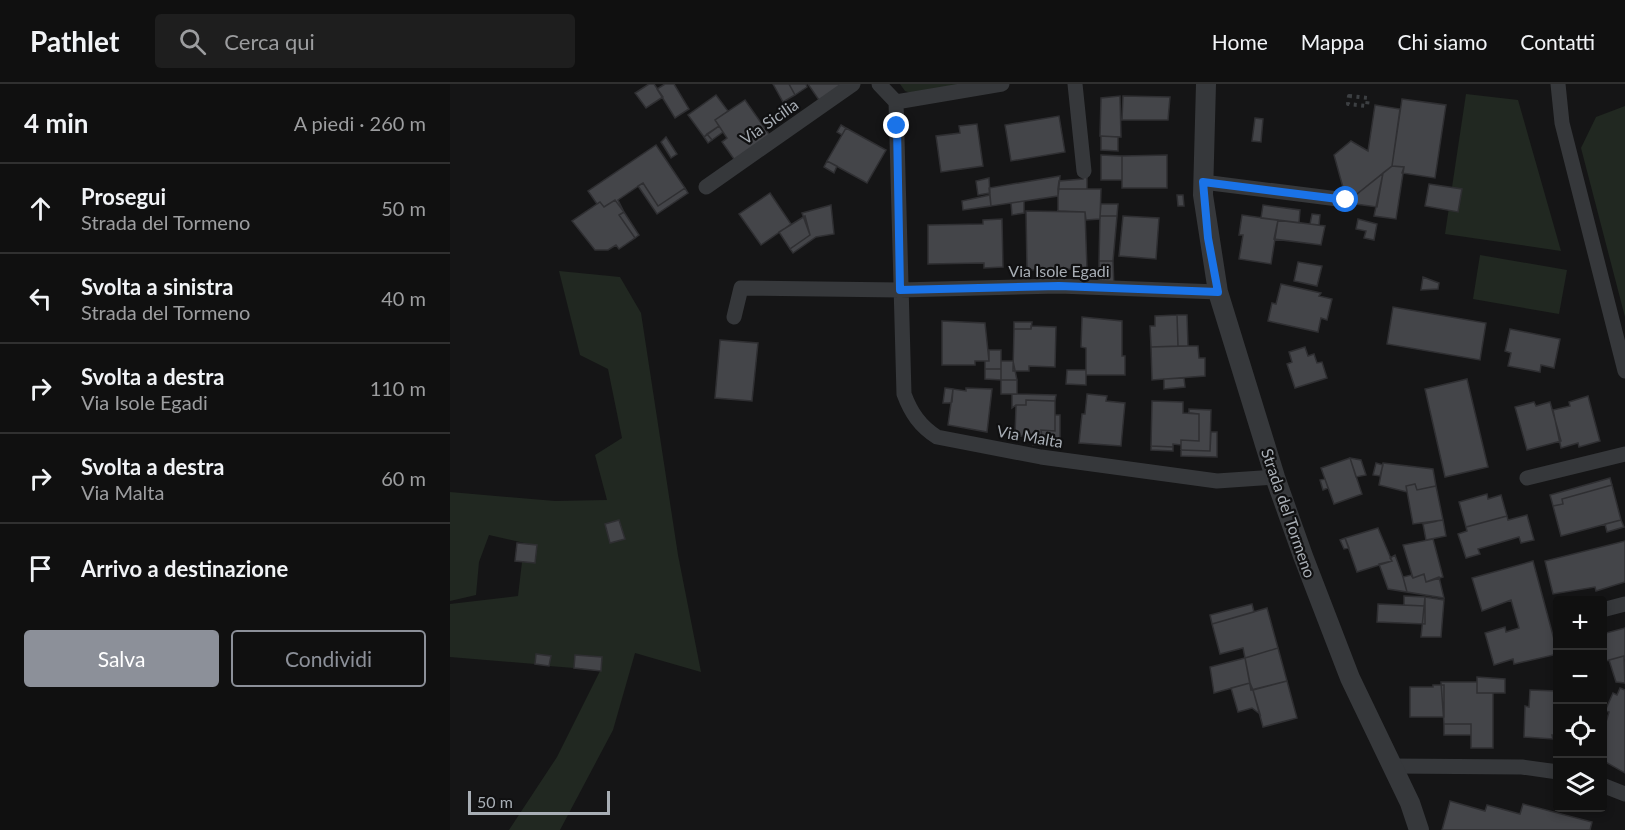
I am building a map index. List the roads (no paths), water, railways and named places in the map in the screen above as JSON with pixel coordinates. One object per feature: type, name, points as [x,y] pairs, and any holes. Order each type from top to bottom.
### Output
[{"type":"street","name":"Via Sicilia","points":[[706,188],[853,84]]},
{"type":"street","points":[[879,84],[896,102],[1002,84]]},
{"type":"street","points":[[1075,84],[1084,171]]},
{"type":"street","name":"Strada del Tormeno","points":[[1206,84],[1203,182],[1208,238],[1218,292],[1275,477],[1350,678],[1392,766],[1419,830]]},
{"type":"street","points":[[1558,84],[1562,123],[1625,371]]},
{"type":"street","name":"Via Malta","points":[[896,102],[904,394],[909,408],[918,421],[937,437],[1041,457],[1217,481],[1275,477]]},
{"type":"street","points":[[1203,182],[1346,200]]},
{"type":"street","name":"Via Isole Egadi","points":[[900,290],[1059,286],[1218,292]]},
{"type":"street","points":[[734,317],[741,288],[900,290]]},
{"type":"street","points":[[1527,478],[1625,454]]},
{"type":"street","points":[[1607,609],[1625,604]]},
{"type":"street","points":[[1392,766],[1522,767],[1553,771]]},
{"type":"street","points":[[1607,787],[1625,794]]}]
